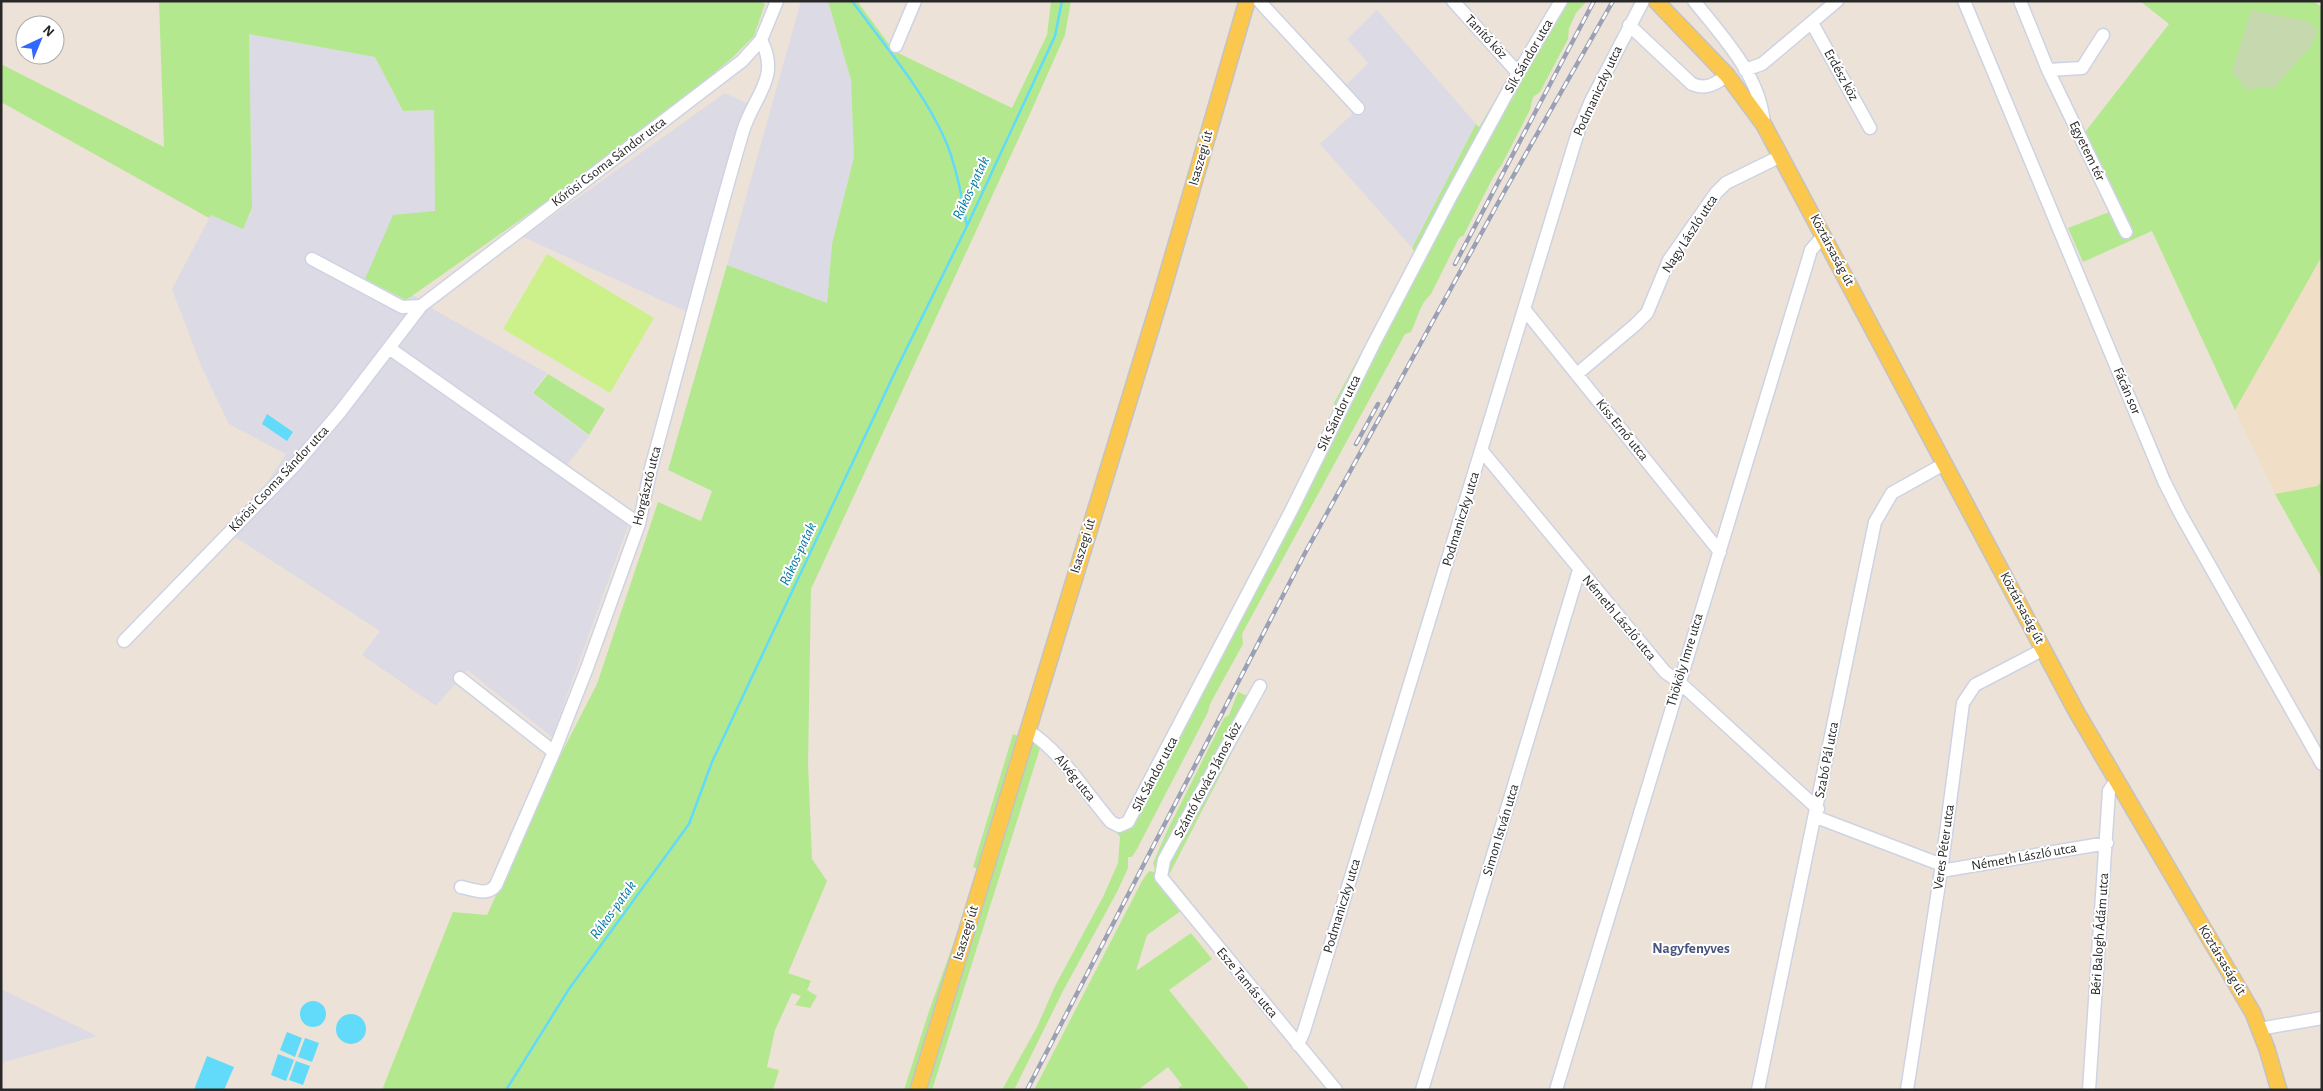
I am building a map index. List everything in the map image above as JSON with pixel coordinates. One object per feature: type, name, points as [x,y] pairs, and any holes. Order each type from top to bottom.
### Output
[{"type":"main road","name":"Isaszegi út","points":[[918,1090],[1161,296],[1247,1]]},
{"type":"main road","name":"Köztársaság út","points":[[1660,7],[1727,75],[1764,125],[1944,464],[2116,780],[2244,997],[2259,1030],[2279,1090]]},
{"type":"street","name":"Kőrösi Csoma Sándor utca","points":[[124,641],[294,466],[340,412],[421,306],[731,71],[761,40],[777,1]]},
{"type":"street","points":[[896,46],[915,1]]},
{"type":"street","points":[[1260,1],[1358,108]]},
{"type":"street","name":"Tanító köz","points":[[1453,1],[1518,73]]},
{"type":"street","name":"Sík Sándor utca","points":[[1121,826],[1130,820],[1146,791],[1292,510],[1372,345],[1450,196],[1518,73],[1561,1]]},
{"type":"street","name":"Podmaniczky utca","points":[[1298,1045],[1482,451],[1578,132],[1629,25],[1643,1]]},
{"type":"street","name":"Köztársaság út","points":[[1694,1],[1722,35],[1745,70],[1761,103],[1764,125]]},
{"type":"street","points":[[1745,70],[1756,68],[1762,64],[1837,1]]},
{"type":"street","name":"Fácán sor","points":[[1964,1],[2164,481],[2180,513],[2322,764]]},
{"type":"street","name":"Egyetem tér","points":[[2020,1],[2048,70],[2126,232]]},
{"type":"street","name":"Erdész köz","points":[[1812,23],[1870,128]]},
{"type":"street","points":[[1629,25],[1692,84],[1699,87],[1709,86],[1727,75]]},
{"type":"street","points":[[2048,70],[2082,68],[2103,35]]},
{"type":"street","name":"Horgásztó utca","points":[[460,887],[484,892],[493,888],[554,752],[587,668],[639,524],[651,468],[743,130],[769,73],[768,54],[761,40]]},
{"type":"street","name":"Nagy László utca","points":[[1577,374],[1647,313],[1669,260],[1716,193],[1726,184],[1781,156]]},
{"type":"street","name":"Thököly Imre utca","points":[[1556,1090],[1678,682],[1720,552],[1811,250],[1824,235]]},
{"type":"street","points":[[312,259],[402,307],[421,306]]},
{"type":"street","name":"Kiss Ernő utca","points":[[1524,309],[1720,552]]},
{"type":"street","points":[[389,348],[639,524]]},
{"type":"street","name":"Németh László utca","points":[[1482,451],[1665,672],[1678,682],[1817,813],[1941,868],[2107,843]]},
{"type":"street","name":"Szabó Pál utca","points":[[1758,1090],[1817,813],[1875,522],[1892,493],[1944,464]]},
{"type":"street","name":"Simon István utca","points":[[1422,1090],[1580,570]]},
{"type":"street","name":"Veres Péter utca","points":[[1907,1090],[1941,868],[1961,716],[1966,695],[1983,680],[2044,649]]},
{"type":"street","points":[[460,678],[554,752]]},
{"type":"street","name":"Szántó Kovács János köz","points":[[1161,875],[1164,860],[1260,686]]},
{"type":"street","name":"Alvég utca","points":[[1027,730],[1054,752],[1111,822],[1121,826]]},
{"type":"street","name":"Béri Balogh Ádám utca","points":[[2089,1090],[2109,791],[2116,780]]},
{"type":"street","name":"Esze Tamás utca","points":[[1161,875],[1163,882],[1336,1090]]},
{"type":"street","points":[[2259,1030],[2322,1018]]},
{"type":"shaded area","points":[[801,1],[828,1],[851,80],[854,157],[832,244],[827,303],[727,265]]},
{"type":"shaded area","points":[[1377,10],[1476,124],[1412,248],[1320,144],[1361,106],[1344,87],[1368,63],[1347,39]]},
{"type":"shaded area","points":[[249,34],[375,57],[403,111],[434,110],[435,211],[366,279],[406,300],[413,295],[436,311],[547,373],[532,393],[589,436],[566,467],[630,520],[552,737],[467,670],[436,706],[362,655],[380,631],[232,535],[286,454],[229,424],[202,368],[172,289],[211,215],[250,216],[252,208]]},
{"type":"shaded area","points":[[725,93],[748,104],[687,312],[523,237]]},
{"type":"shaded area","points":[[2322,256],[2322,481],[2317,486],[2275,494],[2235,410]]},
{"type":"shaded area","points":[[1,989],[97,1036],[1,1063]]},
{"type":"green space","points":[[159,1],[760,1],[765,4],[754,36],[732,58],[626,146],[406,300],[365,279],[393,215],[435,211],[434,110],[403,111],[375,57],[249,34],[252,208],[243,229],[211,215],[209,218],[1,102],[1,64],[164,147]]},
{"type":"green space","points":[[828,1],[857,1],[894,51],[1012,108],[1047,35],[1051,1],[1071,1],[1065,35],[811,589],[808,763],[812,859],[827,881],[788,973],[811,981],[807,990],[817,996],[810,1008],[795,1005],[801,996],[792,993],[775,1030],[767,1067],[779,1070],[773,1090],[382,1090],[453,912],[487,915],[557,762],[597,684],[658,502],[701,521],[712,491],[668,470],[727,265],[827,303],[832,244],[854,157],[851,80]]},
{"type":"green space","points":[[1554,1],[1587,1],[1576,13],[1569,28],[1568,39],[1540,92],[1533,97],[1530,110],[1464,235],[1459,238],[1431,294],[1421,307],[1411,332],[1405,334],[1242,634],[1243,644],[1210,704],[1208,712],[1137,849],[1132,857],[1128,857],[1128,868],[1117,892],[1063,991],[1014,1090],[1002,1090],[1037,1027],[1055,986],[1103,897],[1118,863],[1120,837],[1116,832],[1129,812],[1336,409],[1334,403],[1415,252],[1412,248],[1476,124],[1479,127]]},
{"type":"green space","points":[[2140,1],[2313,1],[2322,7],[2322,256],[2235,410],[2152,231],[2083,262],[2068,228],[2117,209],[2082,136],[2169,24]]},
{"type":"green space","points":[[2251,10],[2307,21],[2318,30],[2311,46],[2273,89],[2266,86],[2247,90],[2232,72]]},
{"type":"green space","points":[[547,254],[654,318],[610,393],[503,329]]},
{"type":"green space","points":[[548,374],[605,409],[589,435],[533,393]]},
{"type":"green space","points":[[2322,481],[2322,578],[2275,494],[2317,486]]},
{"type":"green space","points":[[1265,688],[1169,875],[1192,903],[1147,935],[1136,971],[1191,933],[1212,959],[1169,990],[1250,1090],[1176,1090],[1182,1085],[1168,1067],[1138,1090],[1034,1090],[1142,881],[1149,871],[1154,872],[1153,863],[1168,829],[1224,718],[1229,715],[1238,692],[1250,697]]},
{"type":"green space","points":[[1013,734],[1041,745],[932,1090],[904,1090],[929,1011],[980,870],[973,867]]},
{"type":"water","points":[[267,414],[293,432],[287,441],[262,424]]},
{"type":"water","points":[[313,1001],[322,1005],[326,1014],[322,1023],[313,1027],[304,1023],[300,1014],[304,1005]]},
{"type":"water","points":[[351,1014],[357,1015],[365,1023],[365,1035],[357,1043],[351,1044],[345,1043],[337,1035],[336,1029],[337,1023],[345,1015]]},
{"type":"water","points":[[287,1032],[302,1038],[295,1057],[280,1050]]},
{"type":"water","points":[[305,1038],[319,1043],[312,1062],[298,1057]]},
{"type":"water","points":[[278,1054],[294,1060],[286,1081],[271,1075]]},
{"type":"water","points":[[207,1056],[234,1067],[224,1090],[194,1090]]},
{"type":"water","points":[[296,1061],[310,1066],[303,1085],[289,1080]]},
{"type":"waterway","points":[[852,1],[904,70],[938,125],[954,164],[967,226]]},
{"type":"waterway","name":"Rákos-patak","points":[[506,1090],[569,989],[689,824],[712,762],[896,370],[967,226],[1055,36],[1062,1]]},
{"type":"railway","points":[[1455,264],[1594,1]]},
{"type":"railway","points":[[1027,1090],[1305,553],[1503,194],[1613,1]]},
{"type":"railway","points":[[1356,444],[1378,404]]},
{"type":"district","name":"Nagyfenyves","points":[[1691,948]]}]
